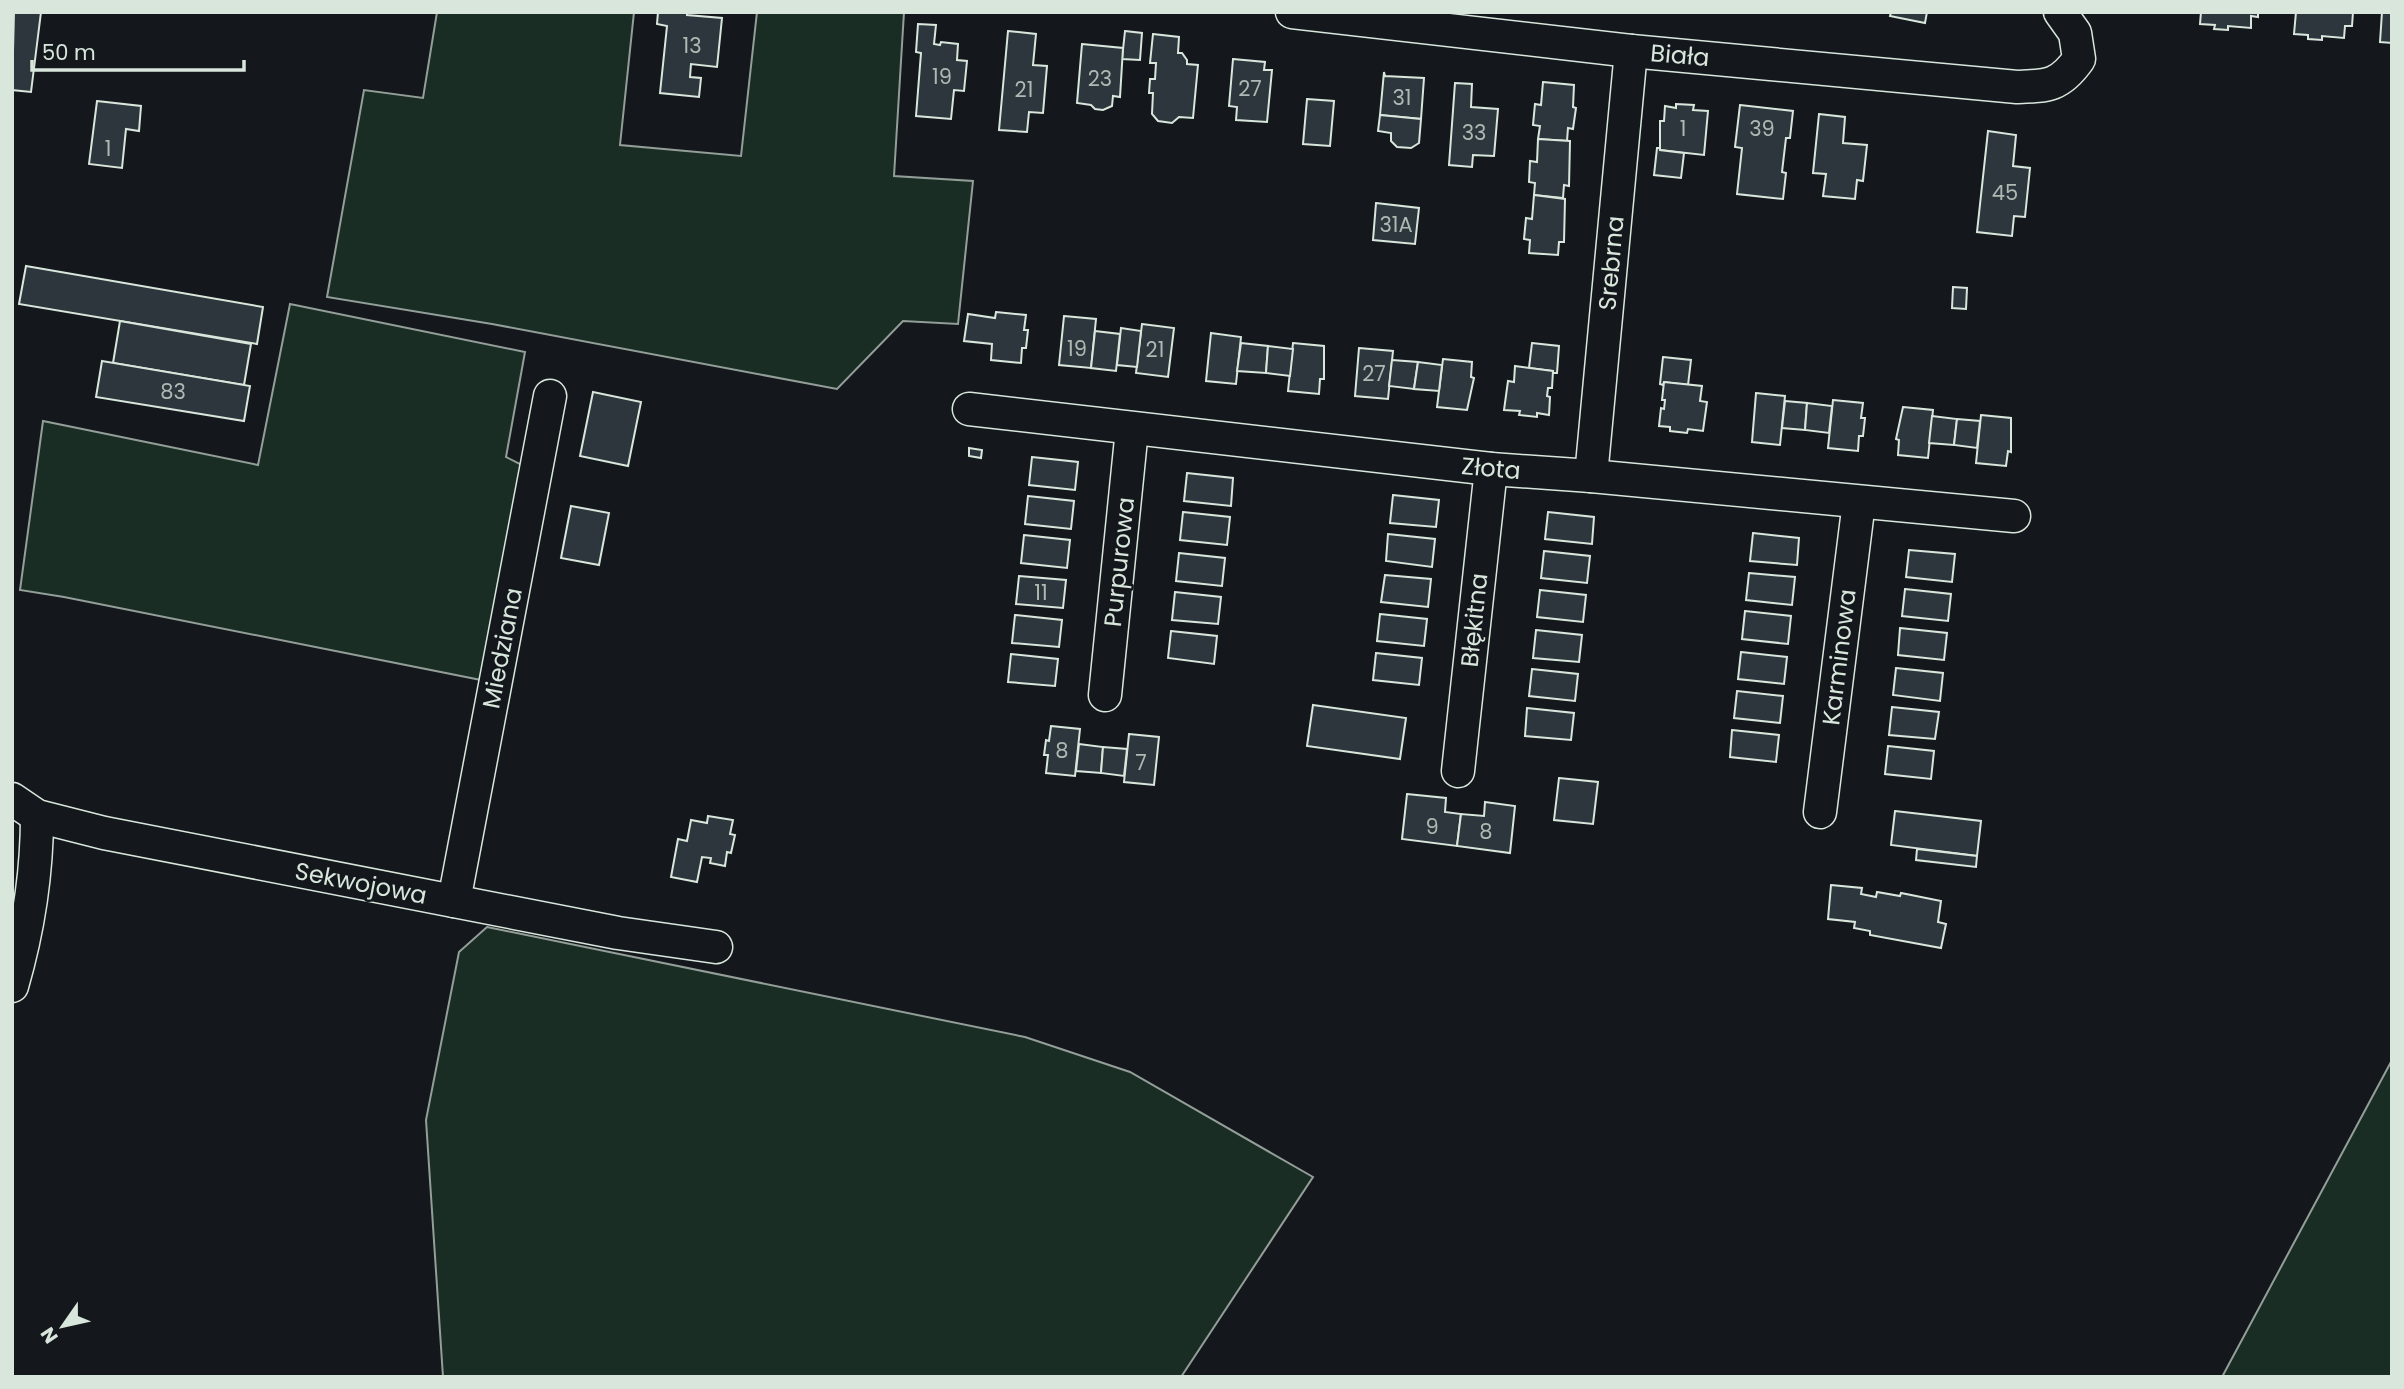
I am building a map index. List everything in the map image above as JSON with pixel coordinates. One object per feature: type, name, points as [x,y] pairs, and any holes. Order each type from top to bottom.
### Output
[{"type":"street","name":"Biała","points":[[1292,12],[1631,51],[2017,87],[2046,86],[2066,77],[2079,59],[2076,33],[2060,12]]},
{"type":"street","name":"Srebrna","points":[[1591,476],[1631,51]]},
{"type":"street","name":"Miedziana","points":[[454,901],[550,396]]},
{"type":"street","name":"Złota","points":[[970,409],[1491,469],[2014,516]]},
{"type":"street","name":"Purpurowa","points":[[1105,695],[1132,429]]},
{"type":"street","name":"Błękitna","points":[[1458,771],[1491,469]]},
{"type":"street","name":"Karminowa","points":[[1820,812],[1859,502]]},
{"type":"street","name":"Sekwojowa","points":[[25,807],[104,833],[618,933],[716,947]]},
{"type":"street","points":[[12,986],[27,925],[37,853],[25,807]]},
{"type":"green space","points":[[437,12],[634,12],[620,145],[741,156],[757,12],[904,12],[894,176],[973,181],[958,324],[903,321],[837,389],[492,324],[327,297],[364,90],[423,98]]},
{"type":"green space","points":[[290,304],[525,352],[506,457],[522,465],[486,681],[20,590],[43,421],[258,465]]},
{"type":"green space","points":[[487,927],[1025,1037],[1130,1072],[1313,1177],[1181,1377],[443,1377],[426,1120],[459,952]]},
{"type":"green space","points":[[2392,1060],[2392,1377],[2222,1377]]},
{"type":"building","points":[[14,12],[41,12],[31,92],[12,90]]},
{"type":"building","points":[[658,12],[687,12],[687,15],[722,18],[717,67],[691,64],[690,77],[701,78],[699,97],[660,93],[667,26],[657,24]]},
{"type":"building","points":[[1891,12],[1927,12],[1925,23],[1890,16]]},
{"type":"building","points":[[2201,12],[2258,12],[2258,17],[2251,16],[2251,28],[2228,26],[2228,30],[2214,29],[2215,25],[2200,24]]},
{"type":"building","points":[[2296,12],[2353,12],[2352,26],[2345,26],[2344,38],[2322,36],[2322,40],[2308,39],[2308,35],[2294,34]]},
{"type":"building","points":[[2382,12],[2392,13],[2392,43],[2380,42]]},
{"type":"building","points":[[918,24],[936,25],[934,44],[958,44],[957,60],[967,61],[964,91],[954,90],[951,119],[916,116],[921,53],[916,52]]},
{"type":"building","points":[[1008,31],[1036,34],[1033,65],[1047,66],[1043,113],[1029,112],[1027,132],[999,130]]},
{"type":"building","points":[[1125,31],[1142,33],[1140,60],[1122,59]]},
{"type":"building","points":[[1153,34],[1179,37],[1178,53],[1182,53],[1187,64],[1198,65],[1193,118],[1179,117],[1172,123],[1158,121],[1152,114],[1153,93],[1149,93],[1150,79],[1155,79],[1156,63],[1150,63]]},
{"type":"building","points":[[1082,44],[1123,48],[1120,97],[1113,96],[1112,106],[1103,110],[1077,103]]},
{"type":"building","points":[[1233,59],[1265,62],[1264,70],[1272,70],[1267,122],[1236,120],[1237,107],[1229,106]]},
{"type":"building","points":[[1384,72],[1385,76],[1424,78],[1421,119],[1380,115]]},
{"type":"building","points":[[1543,82],[1574,85],[1573,107],[1576,108],[1573,129],[1568,128],[1567,141],[1538,139],[1540,126],[1533,125],[1535,104],[1541,105]]},
{"type":"building","points":[[1455,83],[1472,84],[1471,107],[1498,109],[1494,156],[1473,155],[1472,167],[1449,165]]},
{"type":"building","points":[[1307,99],[1334,101],[1330,146],[1303,144]]},
{"type":"building","points":[[97,101],[141,106],[139,131],[126,129],[122,168],[89,164]]},
{"type":"building","points":[[1676,104],[1694,105],[1693,110],[1708,111],[1704,155],[1660,150],[1660,121],[1664,121],[1665,106],[1676,108]]},
{"type":"building","points":[[1740,105],[1793,111],[1782,172],[1786,173],[1783,199],[1737,194],[1742,148],[1735,147]]},
{"type":"building","points":[[1819,114],[1845,117],[1843,143],[1867,145],[1863,181],[1857,180],[1855,199],[1823,196],[1826,174],[1813,173]]},
{"type":"building","points":[[1380,115],[1421,119],[1419,143],[1411,148],[1397,147],[1391,141],[1391,133],[1378,131]]},
{"type":"building","points":[[1988,131],[2016,135],[2013,166],[2030,168],[2025,217],[2014,216],[2012,236],[1977,232]]},
{"type":"building","points":[[1538,139],[1570,141],[1569,186],[1564,185],[1563,198],[1534,195],[1535,183],[1529,182],[1530,161],[1537,162]]},
{"type":"building","points":[[1657,148],[1684,153],[1681,178],[1654,175]]},
{"type":"building","points":[[1534,195],[1565,199],[1564,242],[1559,242],[1558,255],[1529,253],[1530,240],[1524,239],[1526,218],[1532,219]]},
{"type":"building","points":[[1376,203],[1419,208],[1415,244],[1373,240]]},
{"type":"building","points":[[26,266],[263,307],[257,344],[19,304]]},
{"type":"building","points":[[1953,287],[1967,288],[1966,309],[1952,308]]},
{"type":"building","points":[[996,312],[1026,315],[1024,330],[1028,330],[1026,348],[1022,348],[1021,363],[991,360],[992,344],[964,341],[968,314],[995,318]]},
{"type":"building","points":[[1064,316],[1096,319],[1091,368],[1059,365]]},
{"type":"building","points":[[120,321],[251,344],[244,385],[113,363]]},
{"type":"building","points":[[1142,324],[1174,328],[1168,377],[1136,373]]},
{"type":"building","points":[[1121,328],[1141,331],[1137,367],[1117,365]]},
{"type":"building","points":[[1095,331],[1120,334],[1116,371],[1091,368]]},
{"type":"building","points":[[1211,333],[1241,337],[1236,384],[1206,381]]},
{"type":"building","points":[[1241,343],[1268,346],[1266,373],[1237,371]]},
{"type":"building","points":[[1293,343],[1324,346],[1324,379],[1320,379],[1319,394],[1288,391]]},
{"type":"building","points":[[1532,343],[1559,346],[1557,373],[1529,368]]},
{"type":"building","points":[[1268,346],[1293,349],[1290,376],[1266,373]]},
{"type":"building","points":[[1359,348],[1393,351],[1388,399],[1355,396]]},
{"type":"building","points":[[1663,357],[1691,360],[1688,385],[1664,382],[1663,385],[1660,384]]},
{"type":"building","points":[[1443,359],[1472,362],[1471,377],[1474,378],[1467,410],[1437,407]]},
{"type":"building","points":[[1392,360],[1418,362],[1414,389],[1389,386]]},
{"type":"building","points":[[102,361],[250,386],[244,421],[96,397]]},
{"type":"building","points":[[1418,362],[1442,365],[1439,391],[1414,389]]},
{"type":"building","points":[[1515,366],[1553,371],[1552,388],[1548,388],[1547,396],[1550,397],[1549,415],[1519,415],[1520,411],[1504,410],[1508,381],[1514,382]]},
{"type":"building","points":[[1664,382],[1702,386],[1700,401],[1707,402],[1703,431],[1688,429],[1687,433],[1670,431],[1670,427],[1659,426],[1661,408],[1664,409]]},
{"type":"building","points":[[593,392],[641,402],[628,466],[580,456]]},
{"type":"building","points":[[1756,393],[1785,396],[1780,445],[1752,442]]},
{"type":"building","points":[[1833,400],[1863,403],[1861,418],[1865,418],[1863,436],[1859,436],[1858,451],[1828,448]]},
{"type":"building","points":[[1785,401],[1807,403],[1805,430],[1782,428]]},
{"type":"building","points":[[1807,403],[1832,406],[1829,433],[1805,430]]},
{"type":"building","points":[[1903,407],[1933,410],[1928,458],[1898,455],[1899,440],[1896,439]]},
{"type":"building","points":[[1981,415],[2011,418],[2011,452],[2008,451],[2006,466],[1976,463]]},
{"type":"building","points":[[1932,416],[1957,419],[1954,445],[1929,443]]},
{"type":"building","points":[[1957,419],[1980,421],[1977,448],[1954,445]]},
{"type":"building","points":[[969,448],[982,450],[981,458],[969,456]]},
{"type":"building","points":[[1032,457],[1078,462],[1075,490],[1029,485]]},
{"type":"building","points":[[1187,473],[1233,478],[1231,506],[1184,501]]},
{"type":"building","points":[[1393,495],[1439,500],[1436,527],[1390,523]]},
{"type":"building","points":[[1028,496],[1074,501],[1071,529],[1025,524]]},
{"type":"building","points":[[571,506],[609,513],[599,565],[561,558]]},
{"type":"building","points":[[1183,512],[1230,517],[1227,545],[1180,540]]},
{"type":"building","points":[[1548,512],[1594,517],[1592,544],[1545,539]]},
{"type":"building","points":[[1753,533],[1799,538],[1797,565],[1750,561]]},
{"type":"building","points":[[1388,534],[1435,539],[1432,567],[1386,561]]},
{"type":"building","points":[[1024,535],[1070,540],[1067,568],[1021,563]]},
{"type":"building","points":[[1909,550],[1955,554],[1952,582],[1906,577]]},
{"type":"building","points":[[1544,551],[1590,556],[1587,583],[1541,578]]},
{"type":"building","points":[[1179,553],[1225,558],[1222,586],[1176,581]]},
{"type":"building","points":[[1749,573],[1795,577],[1792,605],[1746,600]]},
{"type":"building","points":[[1385,575],[1431,579],[1428,607],[1381,602]]},
{"type":"building","points":[[1019,576],[1066,580],[1063,608],[1016,604]]},
{"type":"building","points":[[1905,589],[1951,594],[1948,621],[1902,616]]},
{"type":"building","points":[[1540,590],[1586,595],[1583,622],[1537,617]]},
{"type":"building","points":[[1175,592],[1221,597],[1218,624],[1172,620]]},
{"type":"building","points":[[1745,611],[1791,616],[1788,644],[1742,639]]},
{"type":"building","points":[[1380,614],[1427,619],[1424,646],[1377,641]]},
{"type":"building","points":[[1015,615],[1062,620],[1059,647],[1012,643]]},
{"type":"building","points":[[1900,628],[1947,633],[1944,660],[1898,655]]},
{"type":"building","points":[[1536,630],[1582,635],[1579,662],[1533,658]]},
{"type":"building","points":[[1171,631],[1217,636],[1214,664],[1168,658]]},
{"type":"building","points":[[1741,652],[1787,657],[1784,684],[1738,679]]},
{"type":"building","points":[[1376,653],[1422,658],[1419,685],[1373,680]]},
{"type":"building","points":[[1011,654],[1058,659],[1055,686],[1008,682]]},
{"type":"building","points":[[1896,668],[1943,673],[1940,701],[1893,695]]},
{"type":"building","points":[[1532,669],[1578,674],[1575,701],[1529,696]]},
{"type":"building","points":[[1737,691],[1783,696],[1780,723],[1734,718]]},
{"type":"building","points":[[1313,705],[1406,718],[1400,759],[1307,746]]},
{"type":"building","points":[[1892,707],[1939,712],[1935,739],[1889,735]]},
{"type":"building","points":[[1527,708],[1574,713],[1571,740],[1525,736]]},
{"type":"building","points":[[1051,726],[1080,729],[1075,776],[1046,773],[1048,755],[1044,755]]},
{"type":"building","points":[[1732,730],[1779,735],[1776,762],[1730,757]]},
{"type":"building","points":[[1129,734],[1159,737],[1154,785],[1124,782]]},
{"type":"building","points":[[1079,744],[1103,747],[1101,773],[1076,771]]},
{"type":"building","points":[[1888,746],[1934,751],[1931,779],[1885,774]]},
{"type":"building","points":[[1103,747],[1127,749],[1124,776],[1101,773]]},
{"type":"building","points":[[1559,778],[1598,782],[1593,824],[1554,820]]},
{"type":"building","points":[[1407,794],[1446,798],[1445,812],[1461,814],[1457,846],[1402,839]]},
{"type":"building","points":[[1485,802],[1515,806],[1510,853],[1457,846],[1461,814],[1484,816]]},
{"type":"building","points":[[1895,811],[1981,821],[1977,856],[1891,845]]},
{"type":"building","points":[[708,816],[733,820],[730,834],[735,835],[731,853],[727,852],[725,866],[710,863],[711,858],[702,857],[697,882],[671,877],[678,839],[687,841],[691,820],[707,823]]},
{"type":"building","points":[[1917,849],[1977,856],[1976,867],[1916,860]]},
{"type":"building","points":[[1831,885],[1862,888],[1861,894],[1876,897],[1877,892],[1900,896],[1901,893],[1941,901],[1938,922],[1946,924],[1941,948],[1870,935],[1870,931],[1854,928],[1855,922],[1828,919]]}]
